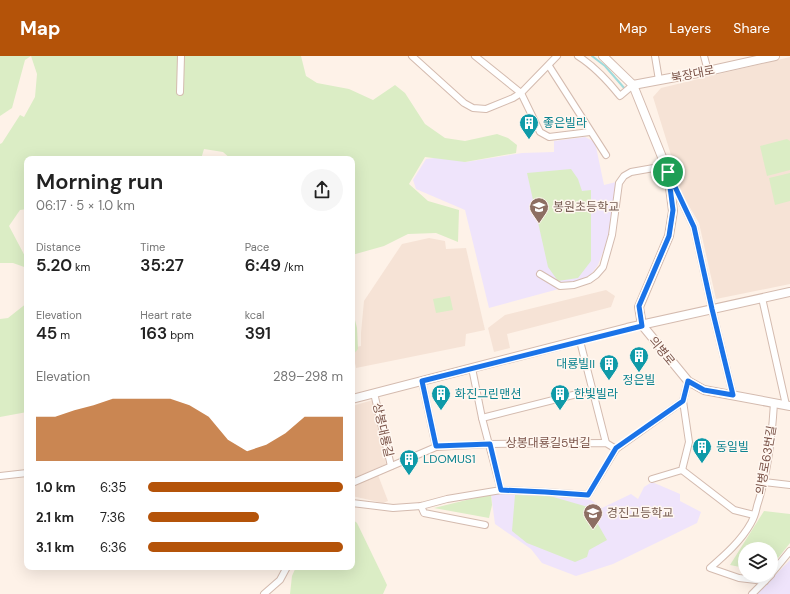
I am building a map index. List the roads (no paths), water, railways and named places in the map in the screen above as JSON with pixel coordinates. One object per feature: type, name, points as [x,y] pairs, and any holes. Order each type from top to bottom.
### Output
[{"type":"street","points":[[180,92],[181,56]]},
{"type":"street","points":[[412,56],[464,102],[474,108],[486,109],[513,98],[549,66],[557,56]]},
{"type":"street","points":[[475,56],[521,92],[540,132],[549,137],[590,132]]},
{"type":"street","points":[[578,56],[596,70],[620,96],[633,85]]},
{"type":"street","name":"의병로","points":[[603,56],[633,85],[666,169],[694,227],[733,395]]},
{"type":"street","points":[[655,56],[659,80]]},
{"type":"street","points":[[704,56],[708,71]]},
{"type":"street","name":"북장대로","points":[[633,85],[708,71],[758,58],[775,56]]},
{"type":"street","points":[[549,66],[606,155]]},
{"type":"street","points":[[540,274],[560,286],[574,285],[589,280],[596,275],[603,267],[612,235],[619,183],[624,176],[631,172],[666,169]]},
{"type":"street","name":"의병로","points":[[666,169],[673,210],[669,236],[639,306],[642,326],[688,381],[704,390],[788,405]]},
{"type":"street","name":"상봉대룡길","points":[[355,398],[580,341],[790,292]]},
{"type":"street","points":[[762,298],[788,405]]},
{"type":"street","name":"상봉대룡길5번길","points":[[580,341],[606,443]]},
{"type":"street","points":[[472,368],[482,418],[501,490]]},
{"type":"street","points":[[355,482],[436,446],[422,381]]},
{"type":"street","points":[[682,470],[689,442],[683,401],[688,381]]},
{"type":"street","points":[[482,418],[593,390]]},
{"type":"street","name":"상봉대룡길","points":[[374,394],[391,466]]},
{"type":"street","points":[[355,503],[393,508],[421,506],[447,499],[501,490],[588,495],[616,448],[683,401]]},
{"type":"street","name":"의병로63번길","points":[[738,578],[710,568],[737,543],[751,523],[764,482],[771,439],[774,403]]},
{"type":"street","name":"상봉대룡길5번길","points":[[436,446],[606,443],[616,448]]},
{"type":"street","points":[[652,479],[682,470]]},
{"type":"street","points":[[682,470],[734,510],[754,515]]},
{"type":"street","points":[[0,476],[24,473]]},
{"type":"street","points":[[764,482],[790,485]]},
{"type":"street","points":[[421,506],[424,513],[484,525]]},
{"type":"street","points":[[778,566],[790,551]]},
{"type":"street","points":[[264,594],[280,580],[285,570]]},
{"type":"street","points":[[752,594],[765,582]]},
{"type":"waterway","points":[[592,56],[605,66],[625,89]]},
{"type":"place","name":"좋은빌라","points":[[529,140]]},
{"type":"place","name":"봉원초등학교","points":[[539,224]]},
{"type":"place","name":"정은빌","points":[[639,373]]},
{"type":"place","name":"대룡빌II","points":[[609,381]]},
{"type":"place","name":"화진그린맨션","points":[[441,411]]},
{"type":"place","name":"한빛빌라","points":[[560,411]]},
{"type":"place","name":"동일빌","points":[[702,464]]},
{"type":"place","name":"LDOMUS1","points":[[409,476]]},
{"type":"place","name":"경진고등학교","points":[[593,530]]}]
